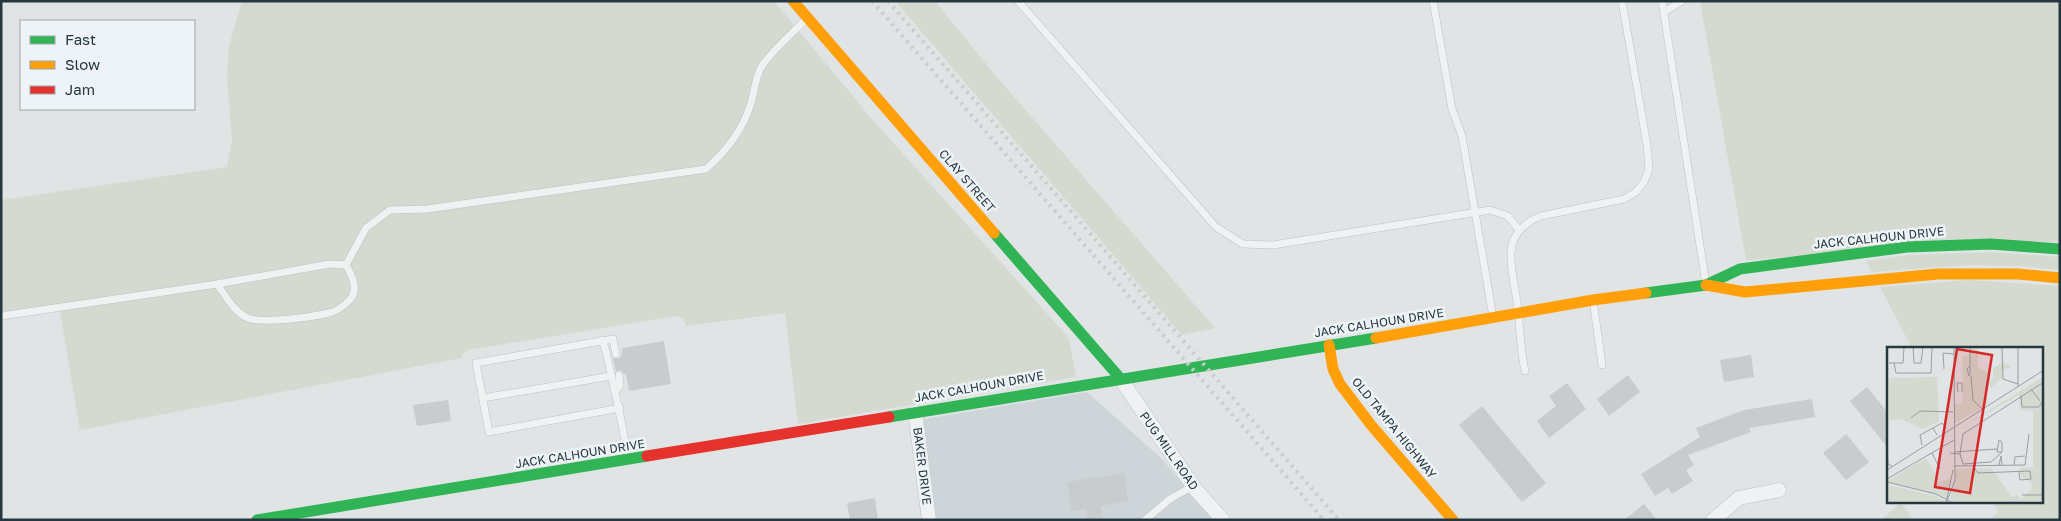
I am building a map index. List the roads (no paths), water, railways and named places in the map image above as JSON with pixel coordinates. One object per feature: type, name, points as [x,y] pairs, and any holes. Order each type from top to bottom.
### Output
[{"type":"street","name":"CLAY STREET","points":[[793,1],[1120,378]]},
{"type":"street","name":"JACK CALHOUN DRIVE","points":[[1706,285],[1740,269],[1907,247],[1991,244],[2060,249]]},
{"type":"street","name":"JACK CALHOUN DRIVE","points":[[257,520],[1518,314],[1593,300],[1706,285],[1746,292],[1938,274],[2018,274],[2060,278]]},
{"type":"street","name":"OLD TAMPA HIGHWAY","points":[[1329,345],[1333,369],[1340,384],[1371,425],[1453,520]]},
{"type":"street","name":"PUG MILL ROAD","points":[[1120,378],[1193,486],[1223,520]]},
{"type":"street","name":"BAKER DRIVE","points":[[915,412],[929,520]]},
{"type":"street","points":[[1713,520],[1738,498],[1779,490]]},
{"type":"lane","points":[[1018,1],[1216,227],[1243,244],[1273,245],[1490,210],[1508,216],[1519,230]]},
{"type":"lane","points":[[1433,1],[1452,109],[1462,136],[1493,318]]},
{"type":"lane","points":[[1524,371],[1510,252],[1519,230],[1530,220],[1541,216],[1624,199],[1636,192],[1644,182],[1649,169],[1648,145],[1622,1]]},
{"type":"lane","points":[[1662,1],[1706,285]]},
{"type":"lane","points":[[1664,12],[1682,1]]},
{"type":"lane","points":[[346,265],[366,228],[390,210],[427,209],[706,169],[724,152],[740,130],[751,103],[755,82],[762,66],[807,17]]},
{"type":"lane","points":[[1,316],[217,284],[330,264],[346,265]]},
{"type":"lane","points":[[217,284],[235,308],[246,318],[261,322],[330,313],[346,304],[353,294],[354,280],[346,265]]},
{"type":"lane","points":[[1593,300],[1602,365]]},
{"type":"lane","points":[[616,354],[613,339],[476,363],[489,432],[620,408]]},
{"type":"lane","points":[[602,340],[607,352],[611,376],[620,408],[628,460]]},
{"type":"lane","points":[[615,392],[620,385],[619,375]]},
{"type":"lane","points":[[483,398],[611,376]]},
{"type":"lane","points":[[1145,520],[1170,499],[1193,486]]},
{"type":"railway","points":[[872,1],[1324,520]]},
{"type":"railway","points":[[888,1],[1339,520]]}]
